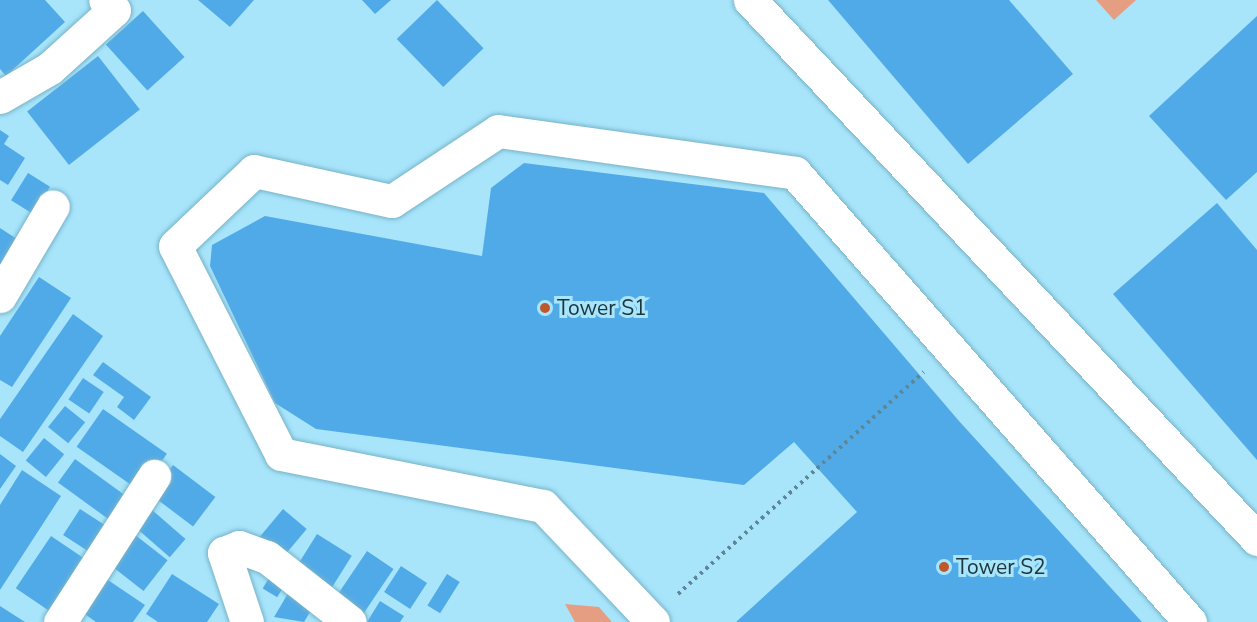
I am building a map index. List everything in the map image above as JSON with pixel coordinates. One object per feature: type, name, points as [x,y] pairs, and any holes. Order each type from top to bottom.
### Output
[{"type":"street","points":[[0,97],[50,68],[114,10],[105,0]]},
{"type":"street","points":[[750,0],[1257,539]]},
{"type":"street","points":[[652,621],[543,506],[281,454],[175,246],[254,171],[392,201],[498,130],[795,173],[1190,622]]},
{"type":"street","points":[[0,296],[53,206]]},
{"type":"street","points":[[60,622],[154,476]]},
{"type":"street","points":[[247,622],[224,553],[239,547],[267,557],[350,622]]},
{"type":"path","points":[[652,621],[949,349]]},
{"type":"shaded area","points":[[1096,0],[1136,0],[1114,20]]},
{"type":"shaded area","points":[[565,604],[599,607],[612,622],[575,622]]},
{"type":"building","points":[[0,0],[45,0],[65,22],[6,76],[0,69]]},
{"type":"building","points":[[198,0],[254,0],[230,27]]},
{"type":"building","points":[[362,0],[391,0],[375,14]]},
{"type":"building","points":[[437,0],[484,48],[443,87],[397,39]]},
{"type":"building","points":[[828,0],[1009,0],[1073,74],[968,164]]},
{"type":"building","points":[[143,11],[184,57],[147,91],[106,44]]},
{"type":"building","points":[[1257,16],[1257,172],[1226,200],[1149,116]]},
{"type":"building","points":[[98,56],[140,110],[69,165],[27,111]]},
{"type":"building","points":[[0,130],[9,136],[4,144],[25,158],[8,185],[0,180]]},
{"type":"building","name":"Tower S1","points":[[524,163],[764,193],[959,421],[1142,622],[736,622],[857,512],[794,442],[744,485],[316,429],[275,403],[210,266],[212,245],[265,216],[482,256],[491,188]]},
{"type":"building","points":[[28,173],[50,187],[33,214],[11,200]]},
{"type":"building","points":[[1217,203],[1257,250],[1257,460],[1113,294]]},
{"type":"building","points":[[0,228],[23,243],[0,273]]},
{"type":"building","points":[[39,277],[71,298],[12,387],[0,380],[0,336]]},
{"type":"building","points":[[73,314],[103,336],[23,452],[0,436],[0,419]]},
{"type":"building","points":[[103,362],[151,397],[134,420],[117,407],[124,397],[93,375]]},
{"type":"building","points":[[83,378],[104,392],[89,414],[68,400]]},
{"type":"building","points":[[65,406],[85,422],[68,443],[48,427]]},
{"type":"building","points":[[103,409],[167,454],[141,491],[77,447]]},
{"type":"building","points":[[44,438],[64,454],[46,477],[26,461]]},
{"type":"building","points":[[0,454],[16,466],[0,489]]},
{"type":"building","points":[[75,459],[131,500],[114,523],[58,482]]},
{"type":"building","points":[[173,465],[215,497],[193,526],[151,495]]},
{"type":"building","points":[[22,470],[61,496],[0,590],[0,505]]},
{"type":"building","points":[[144,503],[186,539],[170,557],[128,521]]},
{"type":"building","points":[[80,509],[105,525],[88,551],[63,535]]},
{"type":"building","points":[[283,509],[307,529],[282,559],[258,539]]},
{"type":"building","points":[[125,527],[168,560],[144,591],[101,558]]},
{"type":"building","points":[[317,534],[352,556],[331,590],[296,568]]},
{"type":"building","points":[[51,536],[85,559],[50,611],[16,588]]},
{"type":"building","points":[[367,551],[394,569],[360,619],[333,601]]},
{"type":"building","points":[[401,566],[427,583],[410,609],[384,592]]},
{"type":"building","points":[[275,568],[290,577],[277,597],[263,589]]},
{"type":"building","points":[[96,572],[145,605],[133,622],[96,622],[72,605]]},
{"type":"building","points":[[172,574],[219,604],[207,622],[158,622],[146,614]]},
{"type":"building","points":[[447,574],[460,582],[440,613],[427,605]]},
{"type":"building","points":[[293,585],[318,599],[304,622],[274,617]]},
{"type":"building","points":[[380,601],[404,616],[400,622],[367,622]]},
{"type":"building","points":[[0,606],[25,622],[0,622]]},
{"type":"place","name":"Tower S1","points":[[545,308]]},
{"type":"place","name":"Tower S2","points":[[944,567]]}]
